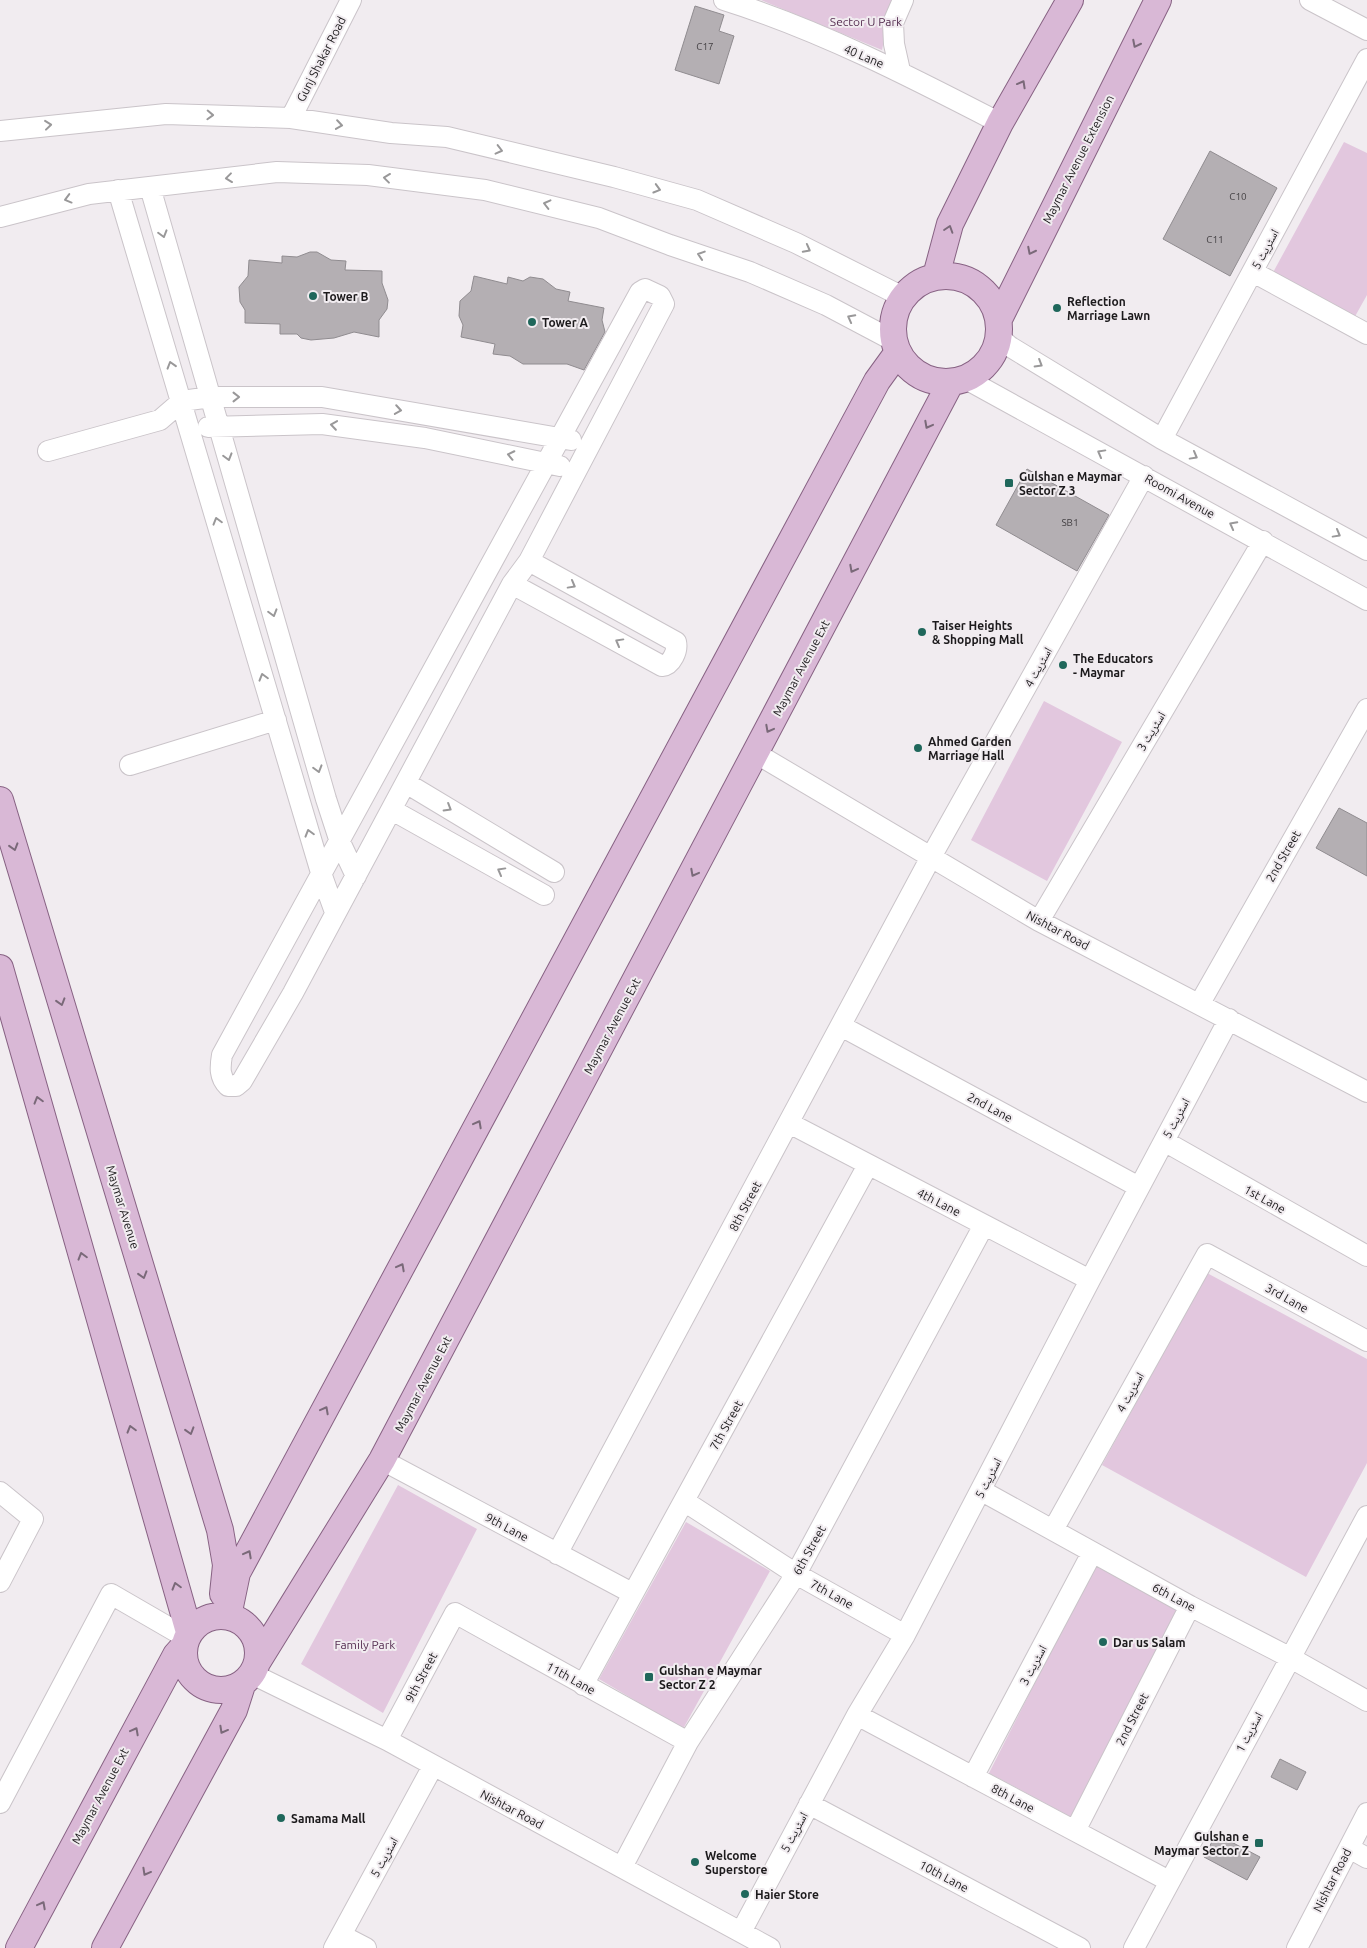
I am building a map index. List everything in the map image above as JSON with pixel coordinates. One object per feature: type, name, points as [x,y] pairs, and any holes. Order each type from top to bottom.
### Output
[{"type":"main road","points":[[936,276],[950,224],[1000,123],[1070,0]]},
{"type":"main road","name":"Maymar Avenue Extension","points":[[999,328],[1158,0]]},
{"type":"main road","points":[[936,276],[957,276],[976,284],[991,300],[999,328],[993,355],[982,369],[958,380],[930,380],[911,369],[896,347],[893,319],[902,297],[917,284],[936,276]]},
{"type":"main road","points":[[224,1616],[237,1573],[896,347]]},
{"type":"main road","name":"Maymar Avenue Ext","points":[[105,1948],[234,1710],[251,1673],[382,1460],[958,380]]},
{"type":"main road","name":"Maymar Avenue","points":[[0,800],[220,1530],[226,1565],[224,1616]]},
{"type":"main road","points":[[0,968],[187,1639],[184,1661],[190,1674],[200,1685],[214,1690],[228,1690],[251,1673],[258,1646],[252,1632],[242,1622],[224,1616],[213,1616],[200,1622],[187,1639]]},
{"type":"main road","name":"Maymar Avenue Ext","points":[[19,1948],[176,1655],[187,1639]]},
{"type":"street","name":"Gunj Shakar Road","points":[[290,118],[351,0]]},
{"type":"street","name":"40 Lane","points":[[724,0],[755,10],[900,72],[1000,123]]},
{"type":"street","points":[[900,72],[894,44],[893,23],[903,0]]},
{"type":"street","points":[[1310,0],[1365,22]]},
{"type":"street","name":"اسٹریٹ 5","points":[[1162,439],[1367,59]]},
{"type":"street","points":[[0,131],[166,114],[290,118],[392,133],[448,137],[614,177],[697,200],[796,243],[902,297]]},
{"type":"street","points":[[0,217],[89,194],[277,172],[368,175],[493,192],[599,218],[670,245],[750,272],[826,305],[896,347]]},
{"type":"street","points":[[150,187],[340,842],[356,876]]},
{"type":"street","points":[[118,190],[322,876],[335,912]]},
{"type":"street","points":[[1253,272],[1367,334]]},
{"type":"street","points":[[645,289],[651,290],[662,298],[664,304],[529,561],[512,584],[293,993],[242,1081],[236,1086],[228,1086],[223,1081],[220,1072],[222,1054],[322,876],[560,439],[640,292],[645,289]]},
{"type":"street","points":[[999,328],[1009,346],[1162,439],[1367,550]]},
{"type":"street","name":"Roomi Avenue","points":[[958,380],[1144,476],[1367,600]]},
{"type":"street","points":[[48,451],[160,420],[182,401],[211,397],[322,397],[590,443]]},
{"type":"street","points":[[160,420],[190,429],[219,426],[322,424],[425,438],[576,470]]},
{"type":"street","name":"اسٹریٹ 4","points":[[932,857],[1144,476]]},
{"type":"street","name":"اسٹریٹ 3","points":[[1038,921],[1262,541]]},
{"type":"street","points":[[512,584],[662,666],[667,666],[670,662],[677,649],[676,642],[529,561]]},
{"type":"street","name":"2nd Street","points":[[1200,1003],[1367,710]]},
{"type":"street","points":[[130,765],[276,720]]},
{"type":"street","name":"Nishtar Road","points":[[757,754],[1038,921],[1229,1019],[1364,1084]]},
{"type":"street","points":[[406,783],[554,872]]},
{"type":"street","points":[[392,810],[544,895]]},
{"type":"street","name":"8th Street","points":[[557,1554],[932,857]]},
{"type":"street","name":"اسٹریٹ 5","points":[[741,1932],[857,1714],[905,1635],[982,1491],[1090,1280],[1229,1019]]},
{"type":"street","name":"2nd Lane","points":[[841,1026],[1139,1187]]},
{"type":"street","name":"4th Lane","points":[[789,1123],[1090,1280]]},
{"type":"street","name":"1st Lane","points":[[1164,1141],[1367,1256]]},
{"type":"street","name":"7th Street","points":[[583,1685],[868,1165]]},
{"type":"street","name":"6th Street","points":[[622,1867],[688,1742],[796,1574],[984,1225]]},
{"type":"street","name":"اسٹریٹ 4","points":[[1053,1530],[1207,1254]]},
{"type":"street","name":"3rd Lane","points":[[1207,1254],[1367,1341]]},
{"type":"street","name":"9th Lane","points":[[382,1460],[632,1593]]},
{"type":"street","name":"6th Lane","points":[[982,1491],[1092,1553],[1289,1657],[1367,1701]]},
{"type":"street","points":[[0,1492],[33,1519],[0,1582]]},
{"type":"street","name":"7th Lane","points":[[684,1501],[796,1574],[905,1635]]},
{"type":"street","name":"اسٹریٹ 1","points":[[1134,1948],[1289,1657],[1361,1542],[1367,1516]]},
{"type":"street","name":"اسٹریٹ 3","points":[[973,1777],[1092,1553]]},
{"type":"street","points":[[0,1802],[111,1594],[187,1639]]},
{"type":"street","name":"2nd Street","points":[[1075,1831],[1190,1606]]},
{"type":"street","name":"11th Lane","points":[[455,1613],[688,1742]]},
{"type":"street","name":"9th Street","points":[[386,1740],[455,1613]]},
{"type":"street","name":"Nishtar Road","points":[[251,1673],[386,1740],[770,1948]]},
{"type":"street","name":"8th Lane","points":[[857,1714],[1169,1881]]},
{"type":"street","name":"اسٹریٹ 5","points":[[338,1941],[433,1766]]},
{"type":"street","name":"10th Lane","points":[[809,1804],[1080,1948]]},
{"type":"street","name":"Nishtar Road","points":[[1297,1948],[1367,1813]]},
{"type":"street","points":[[1349,1848],[1367,1858]]},
{"type":"street","points":[[338,1941],[366,1948]]},
{"type":"green space","name":"Sector U Park","points":[[761,0],[892,0],[882,50]]},
{"type":"green space","points":[[1344,142],[1367,153],[1367,295],[1353,320],[1270,278]]},
{"type":"green space","points":[[1044,701],[1122,742],[1047,881],[971,840]]},
{"type":"green space","points":[[1207,1273],[1367,1359],[1367,1463],[1306,1577],[1102,1465]]},
{"type":"green space","name":"Family Park","points":[[398,1485],[477,1529],[383,1713],[301,1664]]},
{"type":"green space","points":[[686,1522],[770,1571],[683,1729],[599,1679]]},
{"type":"green space","points":[[1096,1563],[1181,1611],[1071,1817],[989,1773]]},
{"type":"building","points":[[695,6],[724,15],[719,31],[734,36],[719,84],[675,70]]},
{"type":"building","points":[[1210,151],[1277,188],[1230,276],[1163,239]]},
{"type":"building","name":"Tower B","points":[[310,252],[317,252],[331,260],[346,261],[345,270],[382,271],[382,283],[388,300],[387,309],[379,320],[379,337],[354,332],[334,338],[311,340],[301,338],[297,334],[280,334],[280,324],[245,323],[245,310],[240,302],[239,287],[248,276],[249,260],[282,263],[282,256],[297,257]]},
{"type":"building","name":"Tower A","points":[[474,276],[507,284],[508,277],[523,281],[530,277],[543,279],[556,289],[570,292],[568,301],[604,308],[602,320],[605,332],[584,370],[567,364],[523,364],[510,356],[493,354],[495,344],[461,337],[463,325],[459,316],[460,301],[471,291]]},
{"type":"building","points":[[1027,469],[1109,515],[1077,571],[996,525]]},
{"type":"building","points":[[1339,808],[1367,823],[1367,876],[1316,848]]},
{"type":"building","points":[[1280,1759],[1306,1772],[1297,1790],[1271,1777]]},
{"type":"building","points":[[1216,1834],[1260,1857],[1247,1880],[1204,1857]]},
{"type":"place","name":"Tower B","points":[[313,296]]},
{"type":"place","name":"Reflection Marriage Lawn","points":[[1057,308]]},
{"type":"place","name":"Tower A","points":[[532,322]]},
{"type":"place","name":"Gulshan e Maymar Sector Z 3","points":[[1009,483]]},
{"type":"place","name":"Taiser Heights & Shopping Mall","points":[[922,632]]},
{"type":"place","name":"The Educators - Maymar","points":[[1063,665]]},
{"type":"place","name":"Ahmed Garden Marriage Hall","points":[[918,748]]},
{"type":"place","name":"Dar us Salam","points":[[1103,1642]]},
{"type":"place","name":"Gulshan e Maymar Sector Z 2","points":[[649,1677]]},
{"type":"place","name":"Samama Mall","points":[[281,1818]]},
{"type":"place","name":"Gulshan e Maymar Sector Z","points":[[1259,1843]]},
{"type":"place","name":"Welcome Superstore","points":[[695,1862]]},
{"type":"place","name":"Haier Store","points":[[745,1894]]}]
